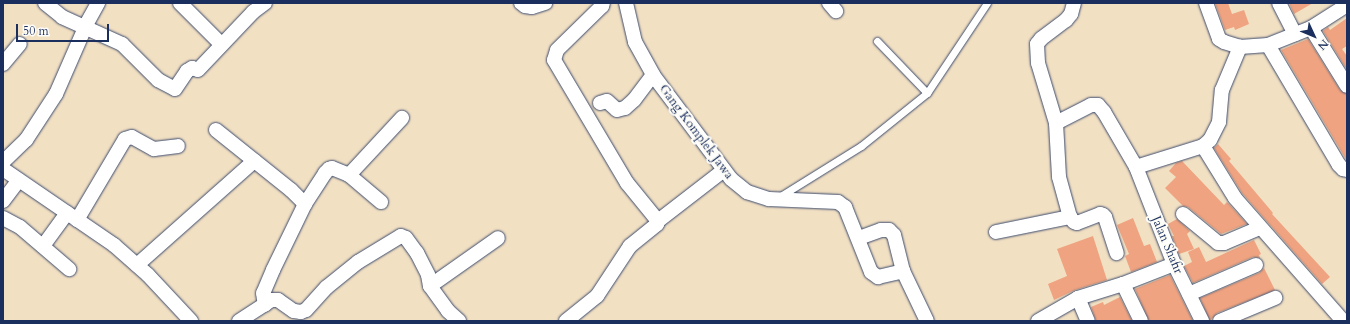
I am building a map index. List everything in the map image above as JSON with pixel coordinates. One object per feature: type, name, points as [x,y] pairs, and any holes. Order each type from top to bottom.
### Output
[{"type":"street","points":[[46,3],[62,17],[122,44],[158,80],[173,89],[177,88],[186,71],[192,68],[198,70],[221,44],[253,12],[265,3]]},
{"type":"street","points":[[3,162],[26,140],[56,94],[85,27],[98,3]]},
{"type":"street","points":[[180,3],[221,44]]},
{"type":"street","points":[[521,3],[525,6],[532,7],[545,3]]},
{"type":"street","points":[[603,3],[602,6],[556,50],[554,60],[627,183],[658,221]]},
{"type":"street","name":"Gang Komplek Jawa","points":[[626,3],[635,42],[653,75],[738,187],[747,192],[774,200],[838,202],[845,207],[850,214],[867,265],[871,272],[878,277],[903,271]]},
{"type":"street","points":[[1074,3],[1071,14],[1066,20],[1041,39],[1037,44],[1038,63],[1056,123],[1060,177],[1070,217],[1077,223],[1100,214],[1103,215],[1117,253]]},
{"type":"street","points":[[1206,3],[1219,39],[1240,47],[1268,45],[1311,28],[1347,5]]},
{"type":"street","points":[[1279,3],[1295,34]]},
{"type":"street","points":[[1311,28],[1347,86]]},
{"type":"street","points":[[3,64],[20,44]]},
{"type":"street","points":[[1268,45],[1339,165],[1343,169],[1347,170]]},
{"type":"street","points":[[1136,166],[1203,146],[1210,140],[1219,122],[1222,90],[1240,47]]},
{"type":"street","points":[[600,103],[607,101],[617,110],[625,108],[634,100],[653,75]]},
{"type":"street","name":"Jalan Shafir","points":[[1056,123],[1090,105],[1098,105],[1104,112],[1136,166],[1174,264],[1202,321]]},
{"type":"street","points":[[349,175],[402,118]]},
{"type":"street","points":[[216,130],[305,204]]},
{"type":"street","points":[[43,246],[72,216],[125,139],[132,137],[154,149],[178,146]]},
{"type":"street","points":[[1203,146],[1235,198],[1343,321]]},
{"type":"street","points":[[137,265],[254,161]]},
{"type":"street","points":[[3,169],[114,245],[148,275],[191,321]]},
{"type":"street","points":[[265,304],[263,293],[272,270],[305,204],[329,169],[349,175],[381,202]]},
{"type":"street","points":[[566,321],[597,296],[630,246],[657,224],[658,221],[724,170]]},
{"type":"street","points":[[3,201],[19,180]]},
{"type":"street","points":[[1183,214],[1218,243],[1224,243],[1260,228]]},
{"type":"street","points":[[996,232],[1070,217]]},
{"type":"street","points":[[3,218],[20,227],[69,269]]},
{"type":"street","points":[[859,238],[881,230],[889,230],[894,235],[903,271],[926,321]]},
{"type":"street","points":[[240,321],[271,300],[278,300],[294,311],[301,312],[306,310],[326,288],[347,271],[401,236],[406,238],[421,259],[428,275],[430,286],[448,311],[458,321]]},
{"type":"street","points":[[430,286],[498,238]]},
{"type":"street","points":[[1038,321],[1078,298],[1123,284],[1174,264]]},
{"type":"street","points":[[1189,294],[1256,265]]},
{"type":"street","points":[[1123,284],[1141,321]]},
{"type":"street","points":[[1078,298],[1088,321]]},
{"type":"street","points":[[1220,321],[1275,298]]},
{"type":"lane","points":[[774,200],[861,146],[927,93],[987,3]]},
{"type":"lane","points":[[877,41],[927,93]]},
{"type":"building","points":[[1215,3],[1228,3],[1232,14],[1244,10],[1249,24],[1235,30],[1234,27],[1225,30]]},
{"type":"building","points":[[1289,3],[1313,3],[1294,14]]},
{"type":"building","points":[[1347,18],[1347,46],[1342,49],[1347,56],[1347,70],[1323,31],[1328,27],[1330,30]]},
{"type":"building","points":[[1308,39],[1340,90],[1347,94],[1347,161],[1281,50]]},
{"type":"building","points":[[1218,144],[1231,159],[1229,161],[1273,213],[1272,214],[1330,277],[1322,284],[1242,193],[1214,148]]},
{"type":"building","points":[[1182,161],[1224,205],[1227,202],[1247,224],[1221,234],[1188,207],[1183,206],[1165,188],[1176,177],[1169,171],[1176,163]]},
{"type":"building","points":[[1133,218],[1144,246],[1150,244],[1157,262],[1131,272],[1125,256],[1129,254],[1117,225]]},
{"type":"building","points":[[1177,219],[1190,231],[1187,234],[1194,249],[1179,254],[1172,236],[1174,236],[1168,224]]},
{"type":"building","points":[[1093,236],[1107,280],[1075,290],[1054,300],[1048,284],[1067,276],[1057,249]]},
{"type":"building","points":[[1254,240],[1261,254],[1259,255],[1260,258],[1253,257],[1193,283],[1184,266],[1192,262],[1188,252],[1199,247],[1206,262]]},
{"type":"building","points":[[1264,268],[1275,290],[1217,313],[1210,321],[1200,298],[1259,273]]},
{"type":"building","points":[[1170,275],[1193,321],[1149,321],[1135,289]]},
{"type":"building","points":[[1120,297],[1132,321],[1096,321],[1091,307],[1103,302],[1104,305]]}]
